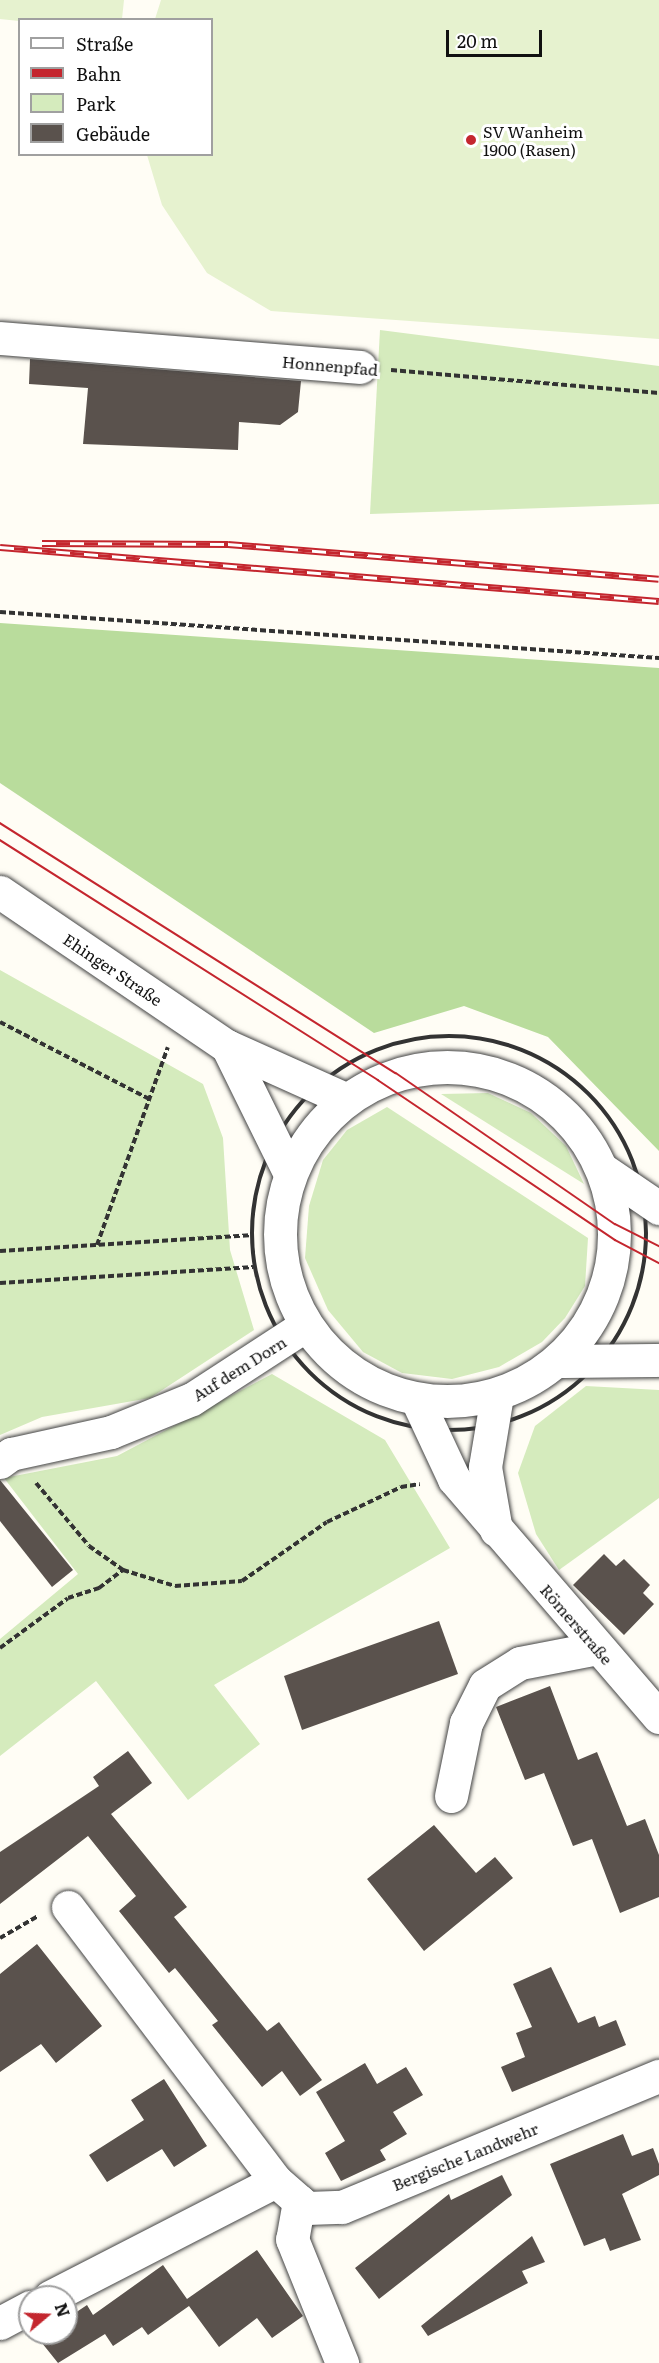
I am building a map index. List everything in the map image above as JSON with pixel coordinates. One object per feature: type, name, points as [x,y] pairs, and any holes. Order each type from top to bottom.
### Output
[{"type":"street","name":"Honnenpfad","points":[[0,338],[360,367]]},
{"type":"street","name":"Ehinger Straße","points":[[0,892],[227,1046],[333,1093]]},
{"type":"street","name":"Ehinger Straße","points":[[227,1046],[290,1174]]},
{"type":"street","points":[[495,1409],[457,1402],[417,1400],[373,1386],[293,1334],[283,1268],[280,1221],[290,1174],[333,1093],[396,1073],[446,1065],[495,1072],[548,1100],[577,1127],[603,1170],[615,1224],[608,1285],[588,1326],[559,1361],[495,1409],[485,1467],[496,1531]]},
{"type":"street","points":[[603,1170],[651,1203]]},
{"type":"street","name":"Auf dem Dorn","points":[[6,1458],[111,1432],[192,1399],[293,1334]]},
{"type":"street","points":[[559,1361],[659,1360]]},
{"type":"street","name":"Römerstraße","points":[[417,1400],[454,1479],[496,1531],[659,1717]]},
{"type":"street","points":[[451,1796],[466,1723],[485,1685],[519,1663],[598,1648]]},
{"type":"street","points":[[68,1907],[287,2191],[292,2239],[342,2363]]},
{"type":"street","name":"Bergische Landwehr","points":[[287,2191],[307,2208],[342,2207],[659,2076]]},
{"type":"street","points":[[77,2285],[287,2191]]},
{"type":"street","points":[[0,2323],[18,2313]]},
{"type":"path","name":"Honnenpfad","points":[[360,367],[659,393]]},
{"type":"path","points":[[0,612],[659,658]]},
{"type":"path","points":[[0,1022],[149,1099]]},
{"type":"path","points":[[333,1093],[363,1054],[427,1035],[479,1037],[514,1045],[592,1098],[621,1136],[651,1203],[648,1240],[632,1311],[601,1359],[548,1400],[495,1409]]},
{"type":"path","points":[[97,1245],[168,1047]]},
{"type":"path","points":[[277,1144],[253,1208],[253,1267],[293,1334],[313,1380],[354,1408],[382,1420],[430,1430]]},
{"type":"path","points":[[0,1251],[253,1235]]},
{"type":"path","points":[[0,1283],[253,1267]]},
{"type":"path","points":[[6,1458],[89,1546],[123,1570],[175,1586],[242,1581],[327,1522],[401,1487],[454,1479]]},
{"type":"path","points":[[0,1648],[68,1598],[99,1588],[123,1570]]},
{"type":"path","points":[[0,1938],[23,1920],[68,1907]]},
{"type":"green space","points":[[0,0],[124,0],[122,18],[18,18],[18,21],[0,19]]},
{"type":"green space","name":"SV Wanheim 1900 (Rasen)","points":[[161,0],[659,0],[659,339],[271,311],[207,273],[162,205],[147,156],[213,156],[213,18],[155,18]]},
{"type":"green space","points":[[380,330],[659,366],[659,504],[370,514]]},
{"type":"green space","points":[[0,623],[659,668],[659,1151],[548,1037],[464,1006],[374,1033],[0,783]]},
{"type":"green space","points":[[0,970],[203,1084],[223,1138],[230,1250],[254,1330],[150,1398],[42,1417],[0,1435]]},
{"type":"green space","points":[[488,1093],[531,1113],[566,1146],[584,1184],[441,1094]]},
{"type":"green space","points":[[387,1107],[588,1238],[585,1286],[565,1318],[542,1342],[499,1367],[452,1379],[402,1373],[363,1352],[328,1310],[305,1258],[309,1206],[323,1160],[347,1130]]},
{"type":"green space","points":[[272,1374],[385,1440],[450,1548],[214,1685],[260,1744],[188,1800],[96,1681],[0,1756],[0,1639],[78,1574],[4,1478],[117,1456]]},
{"type":"green space","points":[[586,1386],[659,1390],[659,1498],[559,1570],[536,1534],[518,1473],[535,1426]]},
{"type":"building","points":[[30,359],[301,381],[298,412],[280,425],[239,422],[238,450],[83,444],[88,388],[29,384]]},
{"type":"building","points":[[0,1480],[73,1570],[52,1587],[0,1521]]},
{"type":"building","points":[[604,1554],[616,1566],[624,1559],[650,1585],[643,1593],[654,1604],[624,1635],[573,1585]]},
{"type":"building","points":[[439,1621],[458,1674],[302,1730],[284,1676]]},
{"type":"building","points":[[550,1686],[578,1760],[597,1752],[627,1826],[645,1819],[659,1855],[659,1897],[620,1913],[592,1839],[573,1846],[544,1773],[525,1780],[496,1707]]},
{"type":"building","points":[[128,1751],[152,1783],[111,1814],[187,1907],[174,1917],[267,2031],[279,2022],[322,2080],[300,2096],[282,2071],[262,2087],[212,2025],[218,2021],[175,1968],[169,1973],[119,1911],[136,1896],[88,1836],[0,1904],[0,1852],[99,1786],[93,1777]]},
{"type":"building","points":[[434,1825],[476,1873],[495,1857],[513,1878],[424,1951],[367,1879]]},
{"type":"building","points":[[37,1944],[102,2026],[56,2063],[41,2044],[0,2072],[0,1974]]},
{"type":"building","points":[[551,1967],[578,2023],[595,2016],[599,2027],[616,2020],[626,2045],[512,2092],[501,2067],[525,2057],[516,2033],[532,2027],[513,1984]]},
{"type":"building","points":[[365,2063],[377,2084],[406,2067],[423,2095],[393,2112],[407,2134],[380,2150],[386,2160],[341,2181],[325,2153],[345,2141],[316,2092]]},
{"type":"building","points":[[164,2079],[207,2146],[174,2167],[162,2149],[107,2182],[89,2155],[144,2120],[131,2100]]},
{"type":"building","points":[[623,2134],[632,2156],[653,2148],[659,2164],[659,2175],[622,2194],[641,2240],[610,2251],[605,2238],[584,2246],[550,2164]]},
{"type":"building","points":[[502,2175],[512,2195],[379,2299],[355,2268],[449,2194],[451,2200]]},
{"type":"building","points":[[532,2236],[545,2262],[522,2271],[528,2283],[428,2336],[421,2326]]},
{"type":"building","points":[[257,2250],[303,2316],[272,2338],[257,2318],[219,2347],[189,2306],[148,2335],[142,2327],[113,2346],[105,2334],[58,2363],[44,2345],[78,2345],[78,2311],[87,2305],[93,2315],[163,2265],[187,2299]]},
{"type":"tram line","points":[[0,823],[396,1073],[615,1224],[659,1246]]},
{"type":"tram line","points":[[0,840],[378,1080],[615,1240],[659,1263]]},
{"type":"railway","points":[[42,543],[228,544],[659,579]]},
{"type":"railway","points":[[0,547],[659,601]]},
{"type":"place","name":"SV Wanheim 1900 (Rasen)","points":[[471,140]]}]
